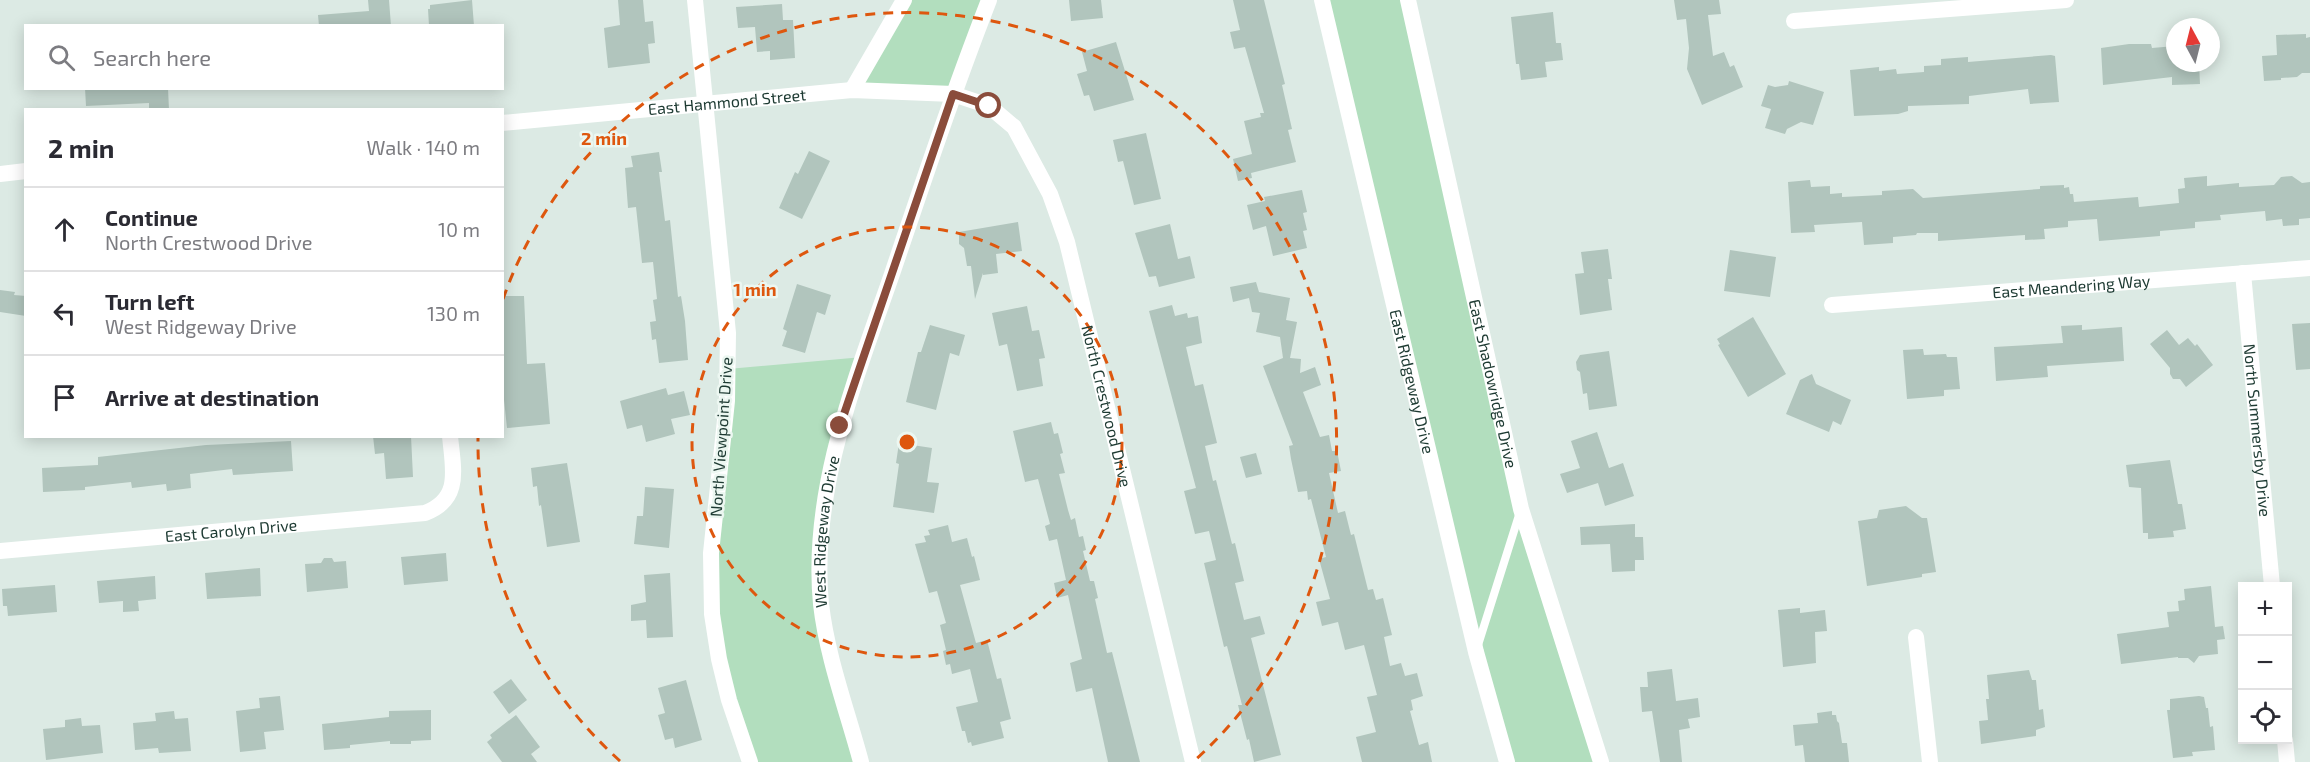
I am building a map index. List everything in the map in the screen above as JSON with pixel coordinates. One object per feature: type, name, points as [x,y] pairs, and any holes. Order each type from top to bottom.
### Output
[{"type":"street","name":"North Viewpoint Drive","points":[[695,0],[728,333],[727,401],[711,554],[712,614],[719,659],[729,700],[750,762]]},
{"type":"street","points":[[852,90],[904,0]]},
{"type":"street","name":"West Ridgeway Drive","points":[[861,762],[829,648],[821,603],[821,547],[828,489],[840,426],[953,94],[988,0]]},
{"type":"street","name":"East Ridgeway Drive","points":[[1322,0],[1476,652],[1507,762]]},
{"type":"street","name":"East Shadowridge Drive","points":[[1408,0],[1521,509],[1601,762]]},
{"type":"street","points":[[1794,21],[2066,0]]},
{"type":"street","name":"East Hammond Street","points":[[504,123],[852,90],[953,94]]},
{"type":"street","name":"North Crestwood Drive","points":[[953,94],[989,106],[1014,127],[1037,168],[1060,220],[1193,762]]},
{"type":"street","points":[[0,174],[24,171]]},
{"type":"street","name":"East Meandering Way","points":[[1832,305],[2310,268]]},
{"type":"street","name":"North Summersby Drive","points":[[2243,273],[2272,582]]},
{"type":"street","name":"East Carolyn Drive","points":[[0,551],[425,513],[438,508],[452,489],[454,476],[450,438]]},
{"type":"street","points":[[1916,638],[1930,762]]},
{"type":"street","points":[[2285,744],[2287,762]]},
{"type":"lane","points":[[1476,652],[1521,509]]},
{"type":"green space","points":[[904,0],[989,0],[953,94],[852,90]]},
{"type":"green space","points":[[1322,0],[1408,0],[1521,509],[1601,762],[1507,762]]},
{"type":"green space","points":[[863,357],[840,426],[821,603],[861,762],[750,762],[712,614],[728,369]]},
{"type":"building","points":[[368,0],[389,0],[391,24],[319,24],[318,15],[369,11]]},
{"type":"building","points":[[472,0],[474,24],[429,24],[430,5]]},
{"type":"building","points":[[618,0],[643,0],[645,22],[653,21],[655,43],[648,44],[650,63],[608,68],[604,28],[620,25]]},
{"type":"building","points":[[1069,0],[1101,0],[1103,18],[1071,21]]},
{"type":"building","points":[[1233,0],[1264,0],[1285,84],[1282,85],[1292,129],[1288,130],[1296,162],[1251,173],[1252,178],[1238,181],[1233,159],[1252,154],[1244,121],[1261,117],[1260,113],[1264,113],[1245,47],[1234,49],[1230,32],[1240,30]]},
{"type":"building","points":[[1674,0],[1719,0],[1721,14],[1708,15],[1713,56],[1724,52],[1730,67],[1734,65],[1743,87],[1702,105],[1687,69],[1689,48],[1686,19],[1677,20]]},
{"type":"building","points":[[782,4],[783,20],[793,20],[795,58],[770,60],[770,51],[757,52],[755,27],[738,28],[736,7]]},
{"type":"building","points":[[1553,12],[1556,43],[1561,43],[1563,60],[1545,62],[1547,77],[1521,80],[1519,64],[1516,64],[1511,17]]},
{"type":"building","points":[[2306,34],[2306,38],[2310,37],[2310,73],[2281,78],[2281,80],[2264,81],[2262,56],[2277,55],[2276,35]]},
{"type":"building","points":[[1116,42],[1134,100],[1094,111],[1089,95],[1084,96],[1077,74],[1087,71],[1082,52]]},
{"type":"building","points":[[2129,44],[2151,44],[2152,48],[2166,47],[2166,72],[2199,72],[2200,84],[2172,85],[2172,77],[2103,85],[2101,48]]},
{"type":"building","points":[[2055,56],[2059,102],[2030,104],[2028,89],[1969,96],[1969,104],[1908,106],[1908,111],[1898,114],[1854,116],[1850,70],[1879,67],[1879,71],[1896,69],[1897,74],[1924,72],[1924,66],[1941,65],[1941,59],[1968,57],[1968,62]]},
{"type":"building","points":[[1789,81],[1824,92],[1813,125],[1801,122],[1787,129],[1785,134],[1765,128],[1771,109],[1761,106],[1768,85],[1775,87],[1788,85]]},
{"type":"building","points":[[85,90],[168,90],[169,108],[149,108],[149,103],[86,106]]},
{"type":"building","points":[[1146,133],[1161,199],[1134,205],[1123,161],[1118,162],[1113,140]]},
{"type":"building","points":[[809,151],[830,161],[802,219],[779,208],[795,172],[798,174]]},
{"type":"building","points":[[659,152],[665,221],[670,220],[678,297],[681,296],[685,321],[688,360],[659,363],[656,339],[652,340],[650,322],[656,321],[653,300],[657,299],[653,262],[642,263],[636,207],[628,208],[625,168],[633,167],[631,156]]},
{"type":"building","points":[[2207,176],[2207,186],[2239,183],[2239,187],[2274,185],[2281,177],[2292,176],[2302,183],[2310,182],[2310,218],[2299,219],[2299,225],[2283,226],[2282,219],[2266,221],[2265,211],[2220,215],[2221,220],[2195,222],[2195,228],[2160,231],[2160,236],[2099,241],[2097,219],[2068,221],[2068,227],[2044,229],[2045,239],[2025,240],[2025,235],[1938,241],[1938,233],[1917,233],[1916,235],[1893,237],[1893,243],[1864,245],[1862,222],[1814,225],[1815,232],[1791,233],[1788,182],[1810,180],[1811,187],[1830,186],[1830,194],[1842,193],[1842,197],[1882,195],[1882,191],[1913,189],[1923,198],[2064,185],[2064,188],[2069,187],[2074,202],[2138,197],[2139,207],[2179,203],[2178,189],[2185,188],[2184,178]]},
{"type":"building","points":[[1302,190],[1307,212],[1303,213],[1307,230],[1303,231],[1307,248],[1273,256],[1266,226],[1253,230],[1247,205],[1265,201],[1264,197]]},
{"type":"building","points":[[1018,222],[1022,251],[996,254],[998,273],[983,275],[983,273],[975,299],[971,266],[967,266],[964,248],[959,244],[959,232]]},
{"type":"building","points":[[1170,224],[1178,259],[1190,256],[1195,278],[1159,287],[1156,276],[1149,277],[1135,233]]},
{"type":"building","points":[[1608,249],[1612,279],[1608,279],[1612,310],[1580,315],[1575,274],[1584,273],[1581,252]]},
{"type":"building","points":[[1730,250],[1776,257],[1770,297],[1724,291]]},
{"type":"building","points":[[1256,282],[1259,292],[1290,298],[1286,320],[1297,322],[1290,358],[1301,359],[1300,373],[1315,367],[1321,385],[1303,392],[1320,437],[1329,435],[1332,451],[1337,451],[1341,471],[1329,473],[1338,513],[1345,511],[1351,535],[1354,534],[1368,590],[1373,589],[1376,600],[1383,598],[1392,635],[1384,637],[1390,666],[1401,663],[1405,676],[1417,673],[1423,696],[1411,700],[1413,710],[1410,711],[1419,745],[1428,742],[1432,762],[1362,762],[1356,737],[1376,732],[1367,697],[1377,695],[1364,645],[1345,650],[1338,622],[1322,626],[1316,602],[1330,599],[1319,559],[1326,557],[1311,499],[1308,500],[1307,491],[1298,492],[1289,446],[1293,445],[1263,366],[1283,358],[1280,337],[1256,332],[1260,313],[1252,312],[1249,298],[1233,302],[1230,287]]},
{"type":"building","points":[[797,284],[831,295],[825,315],[817,312],[805,353],[782,346],[787,331],[783,329]]},
{"type":"building","points":[[0,290],[24,296],[24,316],[0,312]]},
{"type":"building","points":[[504,296],[524,296],[527,364],[545,363],[550,424],[507,428],[504,400]]},
{"type":"building","points":[[1172,305],[1175,316],[1187,313],[1188,318],[1198,316],[1202,343],[1186,347],[1195,386],[1203,384],[1217,443],[1205,446],[1213,481],[1216,480],[1244,581],[1235,583],[1244,620],[1260,616],[1265,634],[1251,638],[1281,755],[1254,762],[1238,705],[1242,705],[1227,646],[1224,647],[1204,563],[1216,560],[1209,531],[1195,534],[1184,491],[1196,488],[1149,311]]},
{"type":"building","points":[[1027,306],[1032,331],[1039,330],[1045,358],[1039,359],[1043,386],[1017,391],[1007,344],[999,346],[992,313]]},
{"type":"building","points":[[1753,317],[1786,374],[1748,397],[1718,345],[1720,344],[1717,339]]},
{"type":"building","points":[[2310,323],[2310,369],[2296,370],[2292,324]]},
{"type":"building","points":[[930,325],[965,335],[959,356],[950,353],[936,410],[906,402],[918,352],[921,352]]},
{"type":"building","points":[[2082,325],[2082,330],[2122,327],[2124,361],[2047,366],[2048,377],[1996,381],[1994,347],[2063,343],[2061,326]]},
{"type":"building","points":[[2167,330],[2179,345],[2188,338],[2195,346],[2197,344],[2213,365],[2186,387],[2180,379],[2173,379],[2170,368],[2150,344]]},
{"type":"building","points":[[1923,349],[1924,355],[1946,354],[1947,357],[1957,357],[1960,389],[1944,390],[1944,396],[1907,399],[1903,350]]},
{"type":"building","points":[[1609,351],[1617,406],[1589,410],[1587,393],[1583,394],[1576,362],[1580,355]]},
{"type":"building","points":[[1812,374],[1816,384],[1851,400],[1841,425],[1833,421],[1829,432],[1786,414],[1800,380]]},
{"type":"building","points":[[666,388],[668,395],[684,391],[690,415],[671,419],[675,434],[646,442],[642,425],[627,429],[620,401]]},
{"type":"building","points":[[1051,422],[1054,434],[1058,433],[1063,453],[1060,454],[1065,473],[1059,474],[1068,510],[1071,520],[1075,518],[1079,537],[1083,536],[1086,550],[1083,551],[1090,581],[1094,581],[1098,598],[1095,599],[1107,653],[1112,652],[1140,762],[1108,762],[1092,688],[1076,692],[1070,663],[1082,659],[1068,595],[1057,598],[1054,583],[1066,580],[1057,539],[1049,541],[1045,526],[1050,524],[1038,479],[1025,482],[1013,431]]},
{"type":"building","points":[[1597,432],[1609,468],[1623,463],[1634,496],[1605,506],[1598,483],[1567,493],[1560,474],[1580,468],[1571,441]]},
{"type":"building","points":[[373,438],[411,438],[413,477],[386,479],[384,453],[375,454]]},
{"type":"building","points":[[291,441],[293,471],[233,475],[232,469],[190,474],[191,488],[167,491],[166,484],[132,488],[131,482],[85,487],[85,490],[43,492],[42,468],[98,465],[98,457],[206,445]]},
{"type":"building","points":[[899,443],[932,448],[927,482],[939,483],[934,513],[893,507],[899,464],[896,463]]},
{"type":"building","points":[[1256,453],[1262,474],[1246,478],[1240,457]]},
{"type":"building","points":[[2170,460],[2178,504],[2182,504],[2186,529],[2173,531],[2174,537],[2148,539],[2148,533],[2143,533],[2141,488],[2129,487],[2126,465]]},
{"type":"building","points":[[567,463],[580,542],[547,547],[541,505],[539,506],[537,486],[533,487],[531,468]]},
{"type":"building","points":[[645,487],[674,489],[669,548],[634,544],[637,516],[643,516]]},
{"type":"building","points":[[1906,506],[1922,518],[1927,518],[1936,572],[1922,574],[1922,577],[1867,586],[1858,521],[1877,518],[1879,510]]},
{"type":"building","points":[[1635,524],[1635,537],[1643,537],[1644,560],[1635,560],[1635,571],[1612,572],[1610,544],[1581,545],[1580,527]]},
{"type":"building","points":[[948,525],[952,542],[967,538],[972,557],[974,556],[980,580],[960,585],[976,643],[987,640],[997,679],[1001,678],[1011,719],[1000,722],[1004,738],[972,746],[971,742],[968,743],[965,731],[962,731],[956,707],[978,702],[970,669],[952,674],[950,664],[946,665],[943,651],[946,650],[940,625],[946,623],[937,591],[929,593],[915,544],[926,542],[924,536],[930,535],[928,530]]},
{"type":"building","points":[[446,553],[448,581],[404,585],[401,557]]},
{"type":"building","points":[[324,558],[332,558],[334,562],[346,561],[348,588],[307,592],[305,564],[321,563]]},
{"type":"building","points":[[260,568],[261,596],[207,599],[205,573]]},
{"type":"building","points":[[670,573],[673,637],[647,638],[646,620],[631,621],[631,605],[646,602],[644,575]]},
{"type":"building","points":[[155,576],[156,599],[138,601],[139,611],[123,612],[123,601],[99,603],[97,581]]},
{"type":"building","points":[[55,585],[57,612],[8,616],[7,606],[3,606],[2,589]]},
{"type":"building","points":[[2211,586],[2215,627],[2223,626],[2225,639],[2217,640],[2218,654],[2199,656],[2194,663],[2188,658],[2178,657],[2121,664],[2117,634],[2169,627],[2167,612],[2179,611],[2178,601],[2185,600],[2184,589]]},
{"type":"building","points":[[1800,608],[1800,613],[1825,610],[1827,631],[1815,632],[1816,663],[1783,667],[1778,610]]},
{"type":"building","points":[[1672,669],[1676,701],[1698,698],[1700,717],[1688,719],[1690,728],[1679,730],[1682,762],[1660,762],[1652,711],[1642,712],[1640,687],[1648,687],[1647,672]]},
{"type":"building","points":[[2029,670],[2032,680],[2036,680],[2039,710],[2043,709],[2045,727],[2036,730],[2036,736],[1981,744],[1979,721],[1988,720],[1987,675]]},
{"type":"building","points":[[511,679],[527,700],[509,714],[493,692]]},
{"type":"building","points":[[686,680],[702,740],[675,748],[673,738],[665,740],[658,715],[665,713],[658,688]]},
{"type":"building","points":[[280,696],[284,730],[264,732],[266,749],[240,752],[236,711],[260,708],[259,698]]},
{"type":"building","points":[[2204,697],[2206,708],[2208,708],[2210,727],[2213,726],[2215,750],[2192,752],[2193,756],[2173,758],[2167,710],[2170,710],[2170,699]]},
{"type":"building","points":[[431,710],[431,740],[411,741],[411,744],[390,744],[390,741],[324,750],[322,724],[389,717],[389,711]]},
{"type":"building","points":[[174,711],[175,719],[188,718],[191,751],[159,753],[158,748],[135,750],[133,723],[156,721],[155,713]]},
{"type":"building","points":[[1832,711],[1832,715],[1836,715],[1839,723],[1842,743],[1847,743],[1849,762],[1805,762],[1803,745],[1795,746],[1793,725],[1818,723],[1817,713]]},
{"type":"building","points":[[516,715],[540,747],[531,754],[537,762],[502,762],[487,742],[492,738],[490,735]]},
{"type":"building","points":[[81,718],[82,726],[100,725],[103,753],[46,760],[43,729],[65,727],[65,720]]},
{"type":"route","points":[[840,426],[953,94],[989,106]]}]
